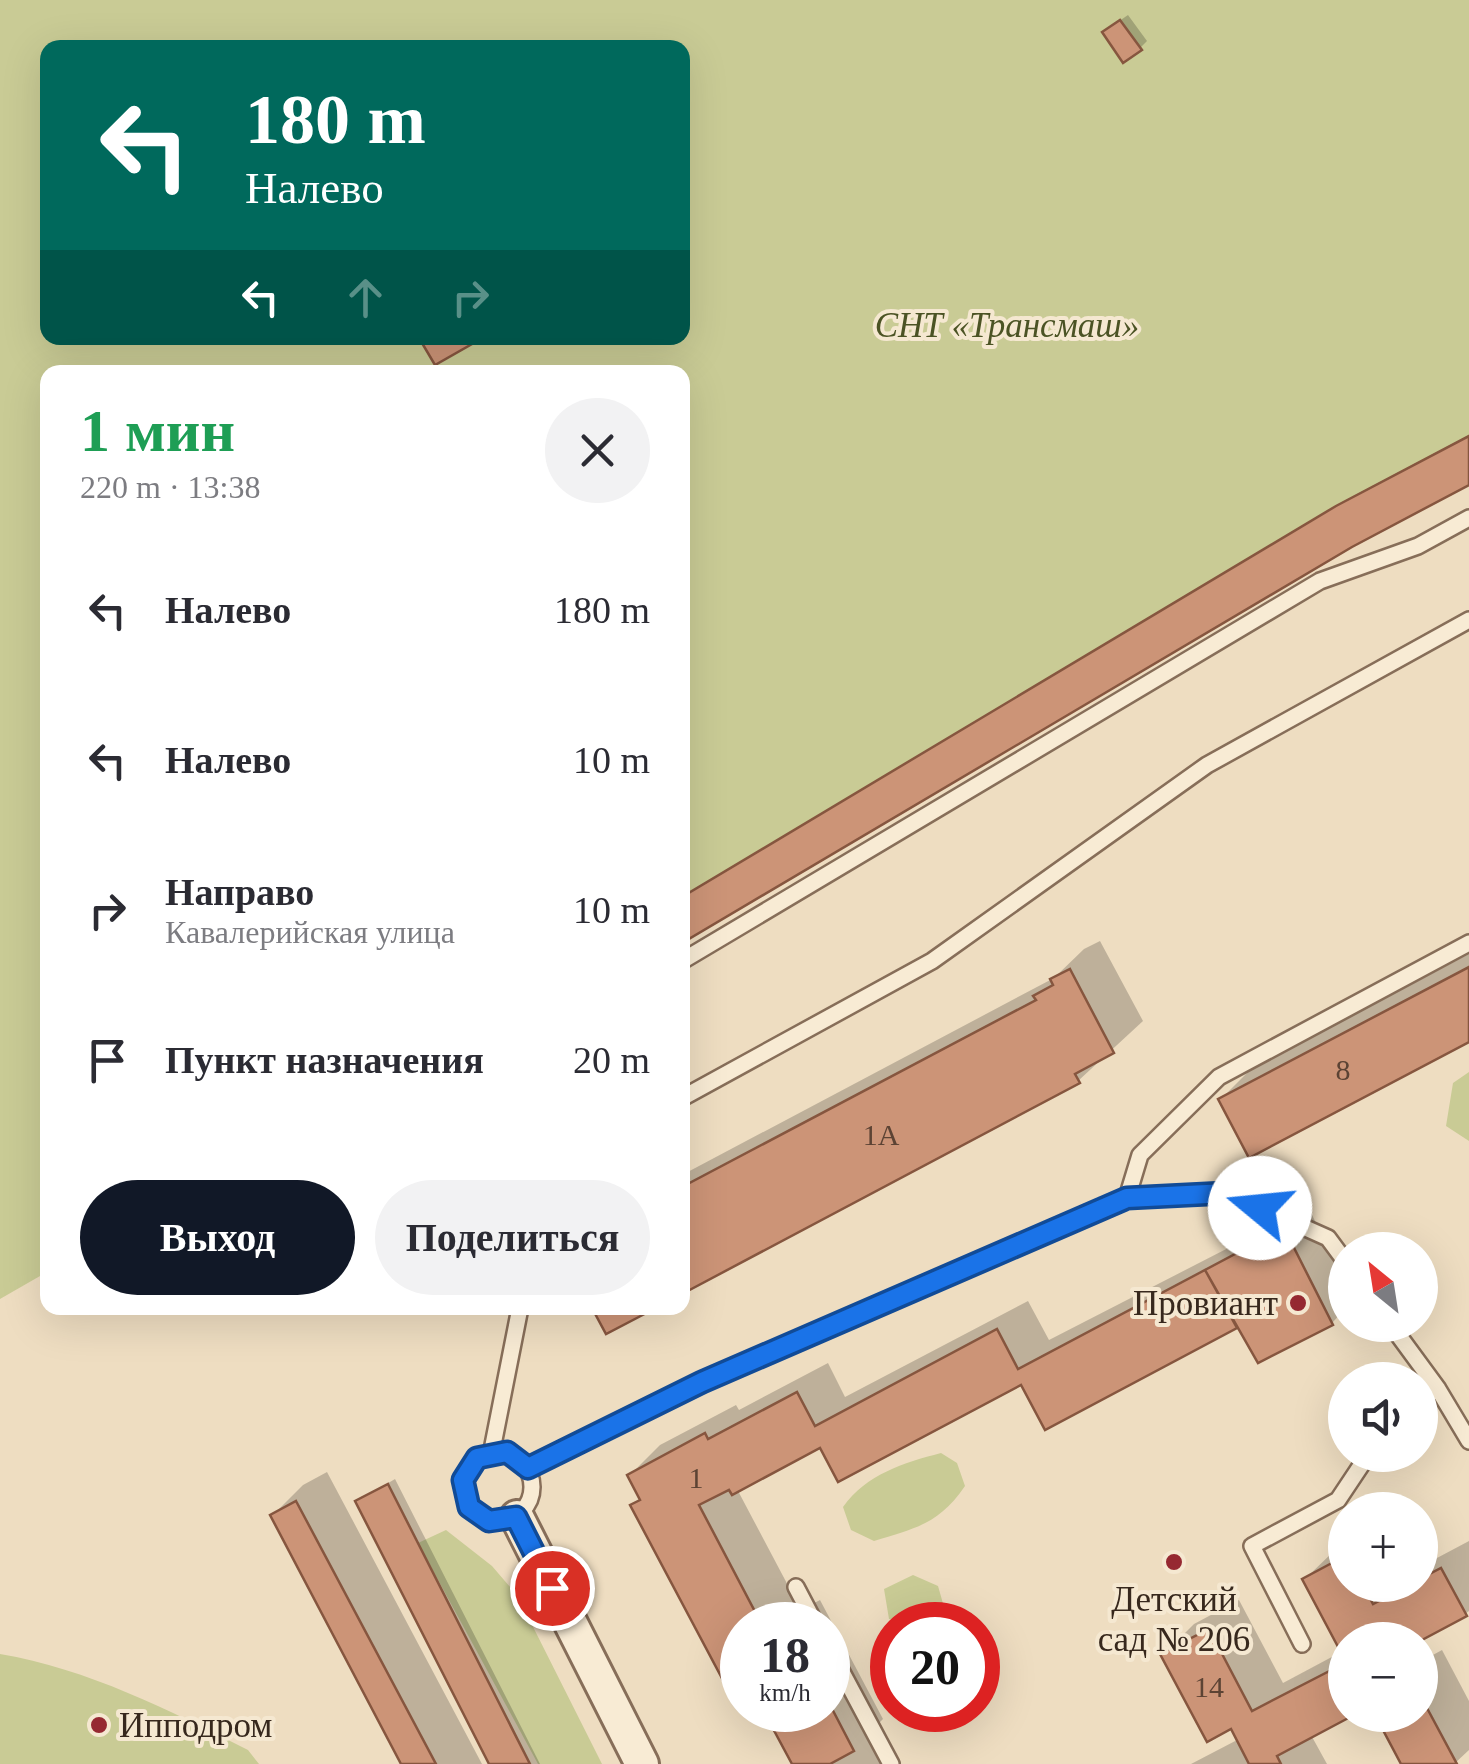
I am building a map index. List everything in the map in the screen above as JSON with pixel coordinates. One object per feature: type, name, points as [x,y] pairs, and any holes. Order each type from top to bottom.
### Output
[{"type":"street","points":[[516,1517],[642,1764]]},
{"type":"lane","points":[[690,956],[1320,581],[1418,546],[1469,518]]},
{"type":"lane","points":[[690,1094],[932,961],[1207,766],[1469,620]]},
{"type":"lane","points":[[1127,1198],[1140,1154],[1219,1077],[1469,943]]},
{"type":"lane","points":[[528,1468],[702,1382],[1127,1198],[1227,1193],[1328,1238]]},
{"type":"lane","points":[[490,1455],[519,1315]]},
{"type":"lane","points":[[1438,1389],[1469,1442]]},
{"type":"lane","points":[[507,1452],[528,1468],[534,1493],[516,1517],[489,1521],[469,1507],[463,1480],[477,1458],[507,1452]]},
{"type":"lane","points":[[1302,1644],[1252,1546],[1338,1500],[1357,1472]]},
{"type":"lane","points":[[796,1587],[804,1602]]},
{"type":"lane","points":[[850,1687],[891,1764]]},
{"type":"green space","name":"СНТ «Трансмаш»","points":[[0,0],[1469,0],[1469,436],[1336,506],[690,893],[690,365],[40,365],[40,1276],[0,1299]]},
{"type":"green space","points":[[1469,1072],[1469,1141],[1446,1126],[1453,1083]]},
{"type":"green space","points":[[941,1453],[957,1463],[965,1486],[946,1509],[914,1528],[874,1541],[851,1530],[843,1507],[863,1486],[900,1466]]},
{"type":"green space","points":[[446,1530],[492,1566],[517,1595],[602,1764],[538,1764],[418,1543]]},
{"type":"green space","points":[[913,1575],[938,1586],[943,1602],[886,1602],[884,1589]]},
{"type":"green space","name":"Ипподром","points":[[0,1654],[65,1670],[127,1693],[248,1750],[259,1764],[0,1764]]},
{"type":"building","points":[[1120,20],[1142,50],[1123,63],[1102,32]]},
{"type":"building","points":[[423,345],[470,345],[435,365]]},
{"type":"building","points":[[1469,436],[1469,485],[1352,547],[690,938],[690,892],[1336,506]]},
{"type":"building","points":[[1469,967],[1469,1042],[1249,1158],[1218,1099]]},
{"type":"building","points":[[1070,969],[1114,1053],[1075,1074],[1080,1083],[690,1290],[690,1183],[1036,1000],[1033,996],[1053,985],[1050,979]]},
{"type":"building","points":[[1284,1228],[1328,1315],[1328,1328],[1258,1363],[1205,1270]]},
{"type":"building","points":[[1205,1270],[1237,1328],[1045,1430],[1021,1385],[838,1482],[820,1448],[732,1495],[729,1490],[699,1505],[750,1602],[720,1602],[720,1674],[630,1505],[640,1500],[627,1475],[705,1433],[708,1439],[797,1392],[815,1426],[997,1329],[1018,1369]]},
{"type":"building","points":[[596,1315],[643,1315],[606,1334]]},
{"type":"building","points":[[388,1484],[530,1764],[489,1764],[355,1501]]},
{"type":"building","points":[[296,1501],[436,1764],[401,1764],[270,1515]]},
{"type":"building","points":[[1328,1565],[1328,1602],[1438,1602],[1441,1568],[1467,1616],[1438,1631],[1438,1622],[1328,1622],[1328,1628],[1302,1579]]},
{"type":"building","points":[[1209,1629],[1252,1711],[1328,1672],[1328,1729],[1277,1756],[1281,1764],[1249,1764],[1231,1729],[1207,1742],[1160,1654]]},
{"type":"building","points":[[1438,1729],[1457,1764],[1401,1764],[1384,1732],[1438,1732]]},
{"type":"building","points":[[775,1732],[844,1732],[854,1751],[830,1764],[792,1764]]},
{"type":"place","name":"Провиант","points":[[1298,1303]]},
{"type":"place","name":"Детский сад № 206","points":[[1174,1562]]},
{"type":"place","name":"Ипподром","points":[[99,1725]]},
{"type":"route","points":[[552,1588],[516,1517],[489,1521],[469,1507],[463,1480],[477,1458],[507,1452],[528,1468],[702,1382],[1127,1198],[1227,1193],[1260,1208]]}]
